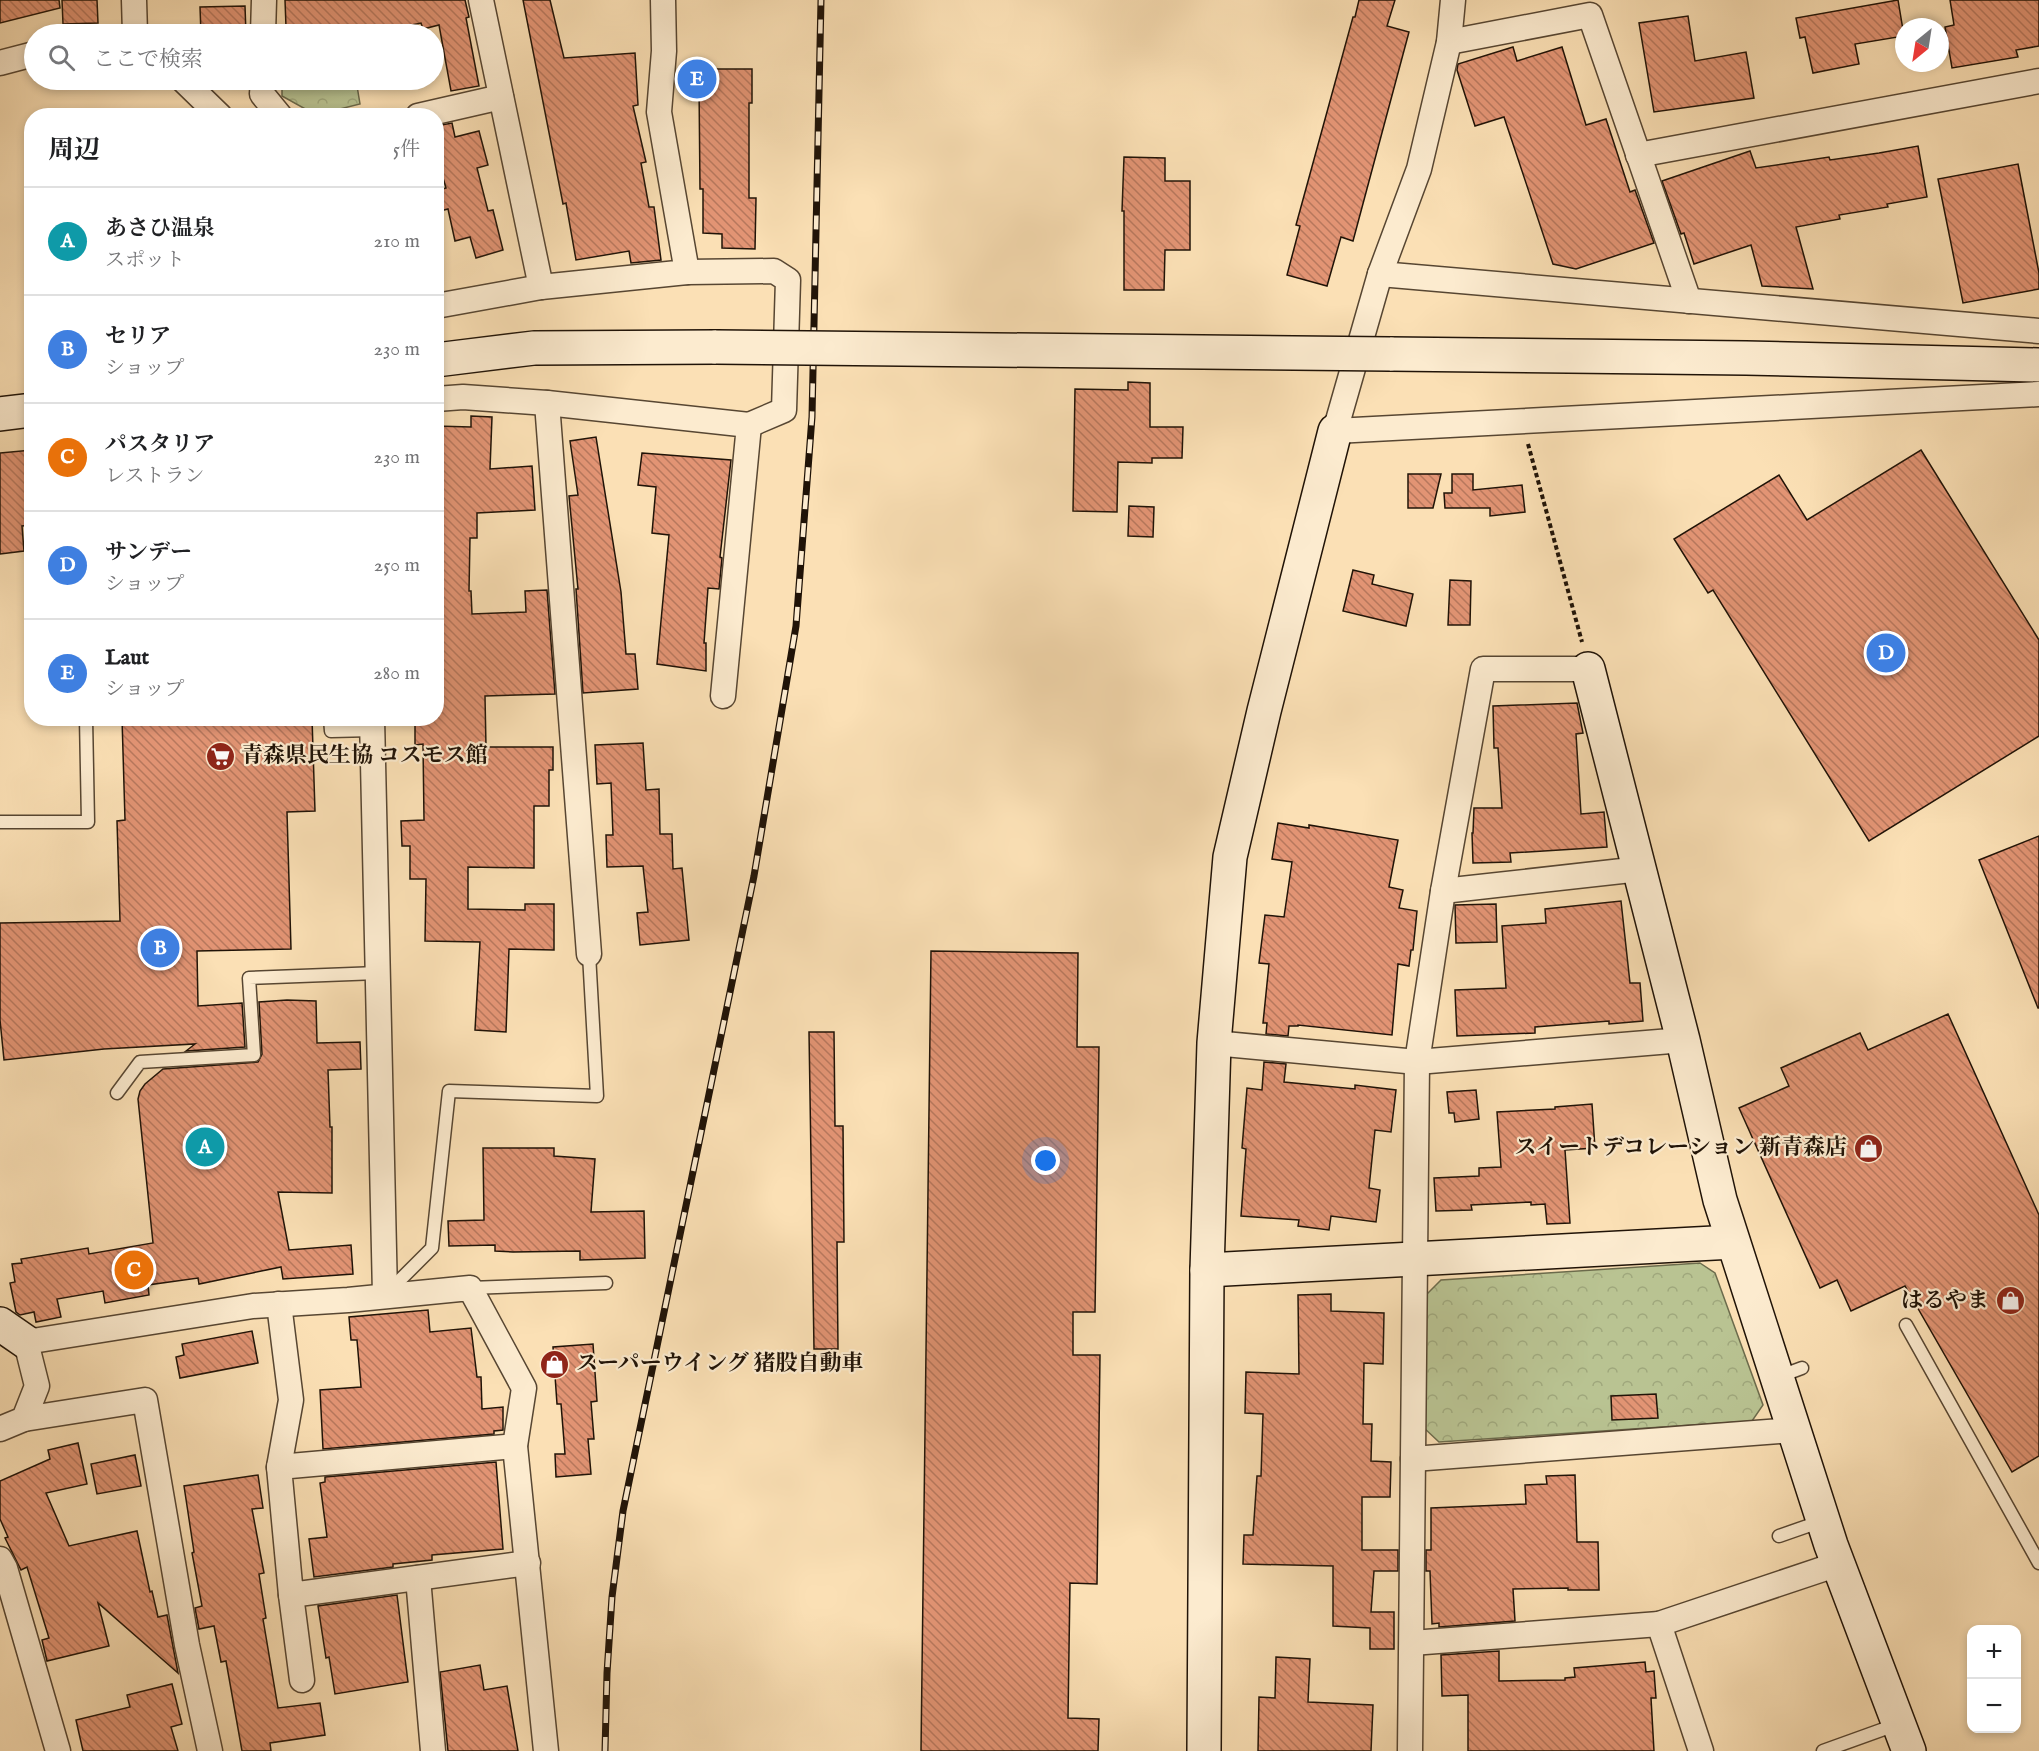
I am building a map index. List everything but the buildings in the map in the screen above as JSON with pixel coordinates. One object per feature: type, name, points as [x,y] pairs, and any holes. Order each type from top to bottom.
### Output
[{"type":"street","points":[[134,0],[135,24]]},
{"type":"street","points":[[263,24],[264,0]]},
{"type":"street","points":[[481,0],[541,287]]},
{"type":"street","points":[[663,0],[664,51],[659,112],[687,272]]},
{"type":"street","points":[[1204,1751],[1207,1270],[1214,1043],[1230,857],[1266,699],[1335,431],[1380,274],[1419,169],[1449,42],[1453,0]]},
{"type":"street","points":[[1449,42],[1590,15],[1689,301]]},
{"type":"street","points":[[0,63],[24,57]]},
{"type":"street","points":[[1638,155],[2039,81]]},
{"type":"street","points":[[193,90],[212,108]]},
{"type":"street","points":[[262,90],[262,94],[273,108]]},
{"type":"street","points":[[444,110],[501,97]]},
{"type":"street","points":[[444,305],[541,287],[687,272],[774,271],[788,280],[784,410],[749,425],[547,403],[464,397],[444,398]]},
{"type":"street","points":[[1380,274],[2039,331]]},
{"type":"street","points":[[444,359],[534,348],[716,347],[1746,357],[2039,365]]},
{"type":"street","points":[[1335,431],[2039,394]]},
{"type":"street","points":[[547,403],[589,954]]},
{"type":"street","points":[[0,414],[24,411]]},
{"type":"street","points":[[723,696],[749,425]]},
{"type":"street","points":[[1410,1751],[1417,1062],[1443,891],[1483,669],[1588,669],[1683,1040],[1720,1200],[1733,1242],[1789,1373],[1793,1430],[1838,1564],[1904,1737]]},
{"type":"street","points":[[372,726],[385,1295]]},
{"type":"street","points":[[1443,891],[1640,869]]},
{"type":"street","points":[[1214,1043],[1417,1062],[1683,1040]]},
{"type":"street","points":[[1207,1270],[1733,1242]]},
{"type":"street","points":[[24,1419],[37,1386],[13,1333],[253,1306],[348,1300],[470,1288],[524,1388],[515,1446],[546,1751]]},
{"type":"street","points":[[279,1304],[291,1400],[279,1467],[291,1595],[302,1680]]},
{"type":"street","points":[[0,1429],[24,1419],[145,1400],[187,1645],[210,1751]]},
{"type":"street","points":[[1413,1459],[1793,1430]]},
{"type":"street","points":[[279,1467],[515,1446]]},
{"type":"street","points":[[0,1559],[5,1568],[58,1751]]},
{"type":"street","points":[[291,1595],[528,1563]]},
{"type":"street","points":[[1412,1643],[1652,1621],[1838,1564]]},
{"type":"street","points":[[418,1578],[433,1751]]},
{"type":"street","points":[[1652,1621],[1701,1751]]},
{"type":"lane","points":[[0,822],[88,822],[86,726]]},
{"type":"lane","points":[[331,726],[331,731],[360,726]]},
{"type":"lane","points":[[385,1295],[432,1248],[449,1091],[597,1096],[589,954]]},
{"type":"lane","points":[[117,1093],[140,1062],[254,1055],[249,978],[378,973]]},
{"type":"lane","points":[[470,1288],[606,1283]]},
{"type":"lane","points":[[1906,1325],[2039,1563]]},
{"type":"lane","points":[[1779,1536],[1823,1521]]},
{"type":"lane","points":[[1823,1751],[1904,1737]]},
{"type":"path","points":[[1522,421],[1588,669]]},
{"type":"green space","points":[[282,90],[358,90],[360,104],[344,108],[303,108],[282,96]]},
{"type":"green space","points":[[1700,1263],[1715,1273],[1763,1405],[1752,1421],[1439,1442],[1423,1427],[1425,1296],[1441,1280]]},
{"type":"railway","points":[[605,1751],[612,1597],[623,1511],[754,876],[796,626],[812,417],[821,0]]},
{"type":"place","name":"Laut","points":[[697,79]]},
{"type":"place","name":"サンデー","points":[[1886,653]]},
{"type":"place","name":"青森県民生協 コスモス館","points":[[220,756]]},
{"type":"place","name":"セリア","points":[[160,948]]},
{"type":"place","name":"あさひ温泉","points":[[205,1147]]},
{"type":"place","name":"スイートデコレーション 新青森店","points":[[1868,1148]]},
{"type":"place","name":"パスタリア","points":[[134,1270]]},
{"type":"place","name":"はるやま","points":[[2010,1301]]},
{"type":"place","name":"スーパーウイング 猪股自動車","points":[[555,1364]]}]
